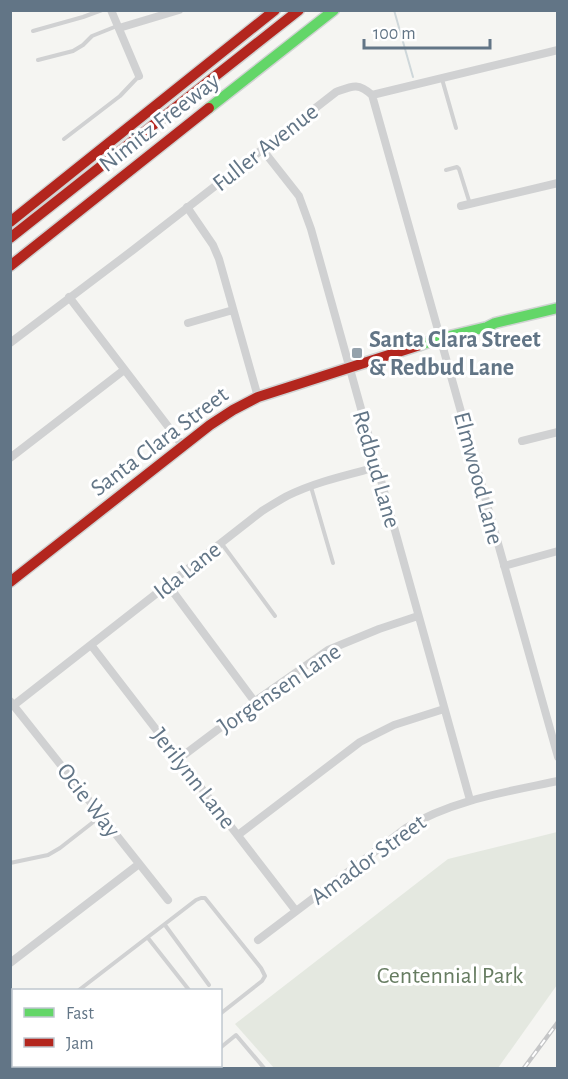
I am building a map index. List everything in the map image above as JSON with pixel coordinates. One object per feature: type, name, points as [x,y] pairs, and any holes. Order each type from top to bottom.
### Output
[{"type":"main road","name":"Nimitz Freeway","points":[[10,222],[275,10]]},
{"type":"main road","points":[[10,238],[299,10]]},
{"type":"main road","name":"Nimitz Freeway","points":[[10,273],[15,262],[334,10]]},
{"type":"main road","points":[[10,215],[114,140]]},
{"type":"main road","name":"Santa Clara Street","points":[[10,582],[225,413],[258,397],[441,338],[558,308]]},
{"type":"street","points":[[111,10],[139,76]]},
{"type":"street","points":[[118,27],[179,10]]},
{"type":"street","name":"Fuller Avenue","points":[[10,343],[336,92],[352,86],[364,88],[372,95],[558,50]]},
{"type":"street","name":"Elmwood Lane","points":[[372,95],[558,757]]},
{"type":"street","name":"Redbud Lane","points":[[262,149],[299,196],[311,229],[470,800]]},
{"type":"street","points":[[461,206],[558,183]]},
{"type":"street","points":[[187,207],[213,245],[219,259],[258,397]]},
{"type":"street","points":[[69,297],[183,446]]},
{"type":"street","points":[[188,322],[233,310]]},
{"type":"street","points":[[10,458],[124,370]]},
{"type":"street","points":[[522,441],[558,432]]},
{"type":"street","name":"Ida Lane","points":[[12,703],[91,645],[262,511],[288,496],[311,487],[377,467]]},
{"type":"street","points":[[504,566],[558,551]]},
{"type":"street","points":[[168,585],[255,702]]},
{"type":"street","name":"Jorgensen Lane","points":[[180,759],[328,650],[379,628],[418,616]]},
{"type":"street","name":"Jerilynn Lane","points":[[91,645],[297,910]]},
{"type":"street","name":"Ocie Way","points":[[12,703],[168,900]]},
{"type":"street","points":[[238,835],[360,742],[394,724],[444,709]]},
{"type":"street","name":"Amador Street","points":[[258,940],[406,828],[424,817],[470,800],[558,781]]},
{"type":"street","points":[[10,963],[139,864]]},
{"type":"lane","points":[[33,31],[102,10]]},
{"type":"lane","points":[[38,60],[72,51],[92,36],[118,27]]},
{"type":"lane","points":[[64,139],[120,96],[139,76]]},
{"type":"lane","points":[[442,78],[456,128]]},
{"type":"lane","points":[[446,170],[457,167],[459,169],[470,204]]},
{"type":"lane","points":[[311,487],[333,563]]},
{"type":"lane","points":[[221,543],[275,616]]},
{"type":"lane","points":[[10,862],[48,855],[101,815]]},
{"type":"lane","points":[[80,989],[196,900],[205,898],[265,976],[262,981],[222,1012]]},
{"type":"lane","points":[[165,925],[209,985]]},
{"type":"lane","points":[[148,938],[188,989]]},
{"type":"lane","points":[[222,1046],[236,1035],[264,1068]]},
{"type":"green space","name":"Centennial Park","points":[[557,832],[557,985],[498,1068],[274,1068],[235,1024],[448,859]]},
{"type":"waterway","points":[[394,10],[413,77]]},
{"type":"railway","points":[[524,1068],[558,1022]]},
{"type":"traffic: fast","points":[[209,108],[334,10]]},
{"type":"traffic: fast","points":[[420,345],[495,323],[558,308]]},
{"type":"traffic: jam","points":[[10,222],[275,10]]},
{"type":"traffic: jam","points":[[10,238],[299,10]]},
{"type":"traffic: jam","points":[[10,266],[209,108]]},
{"type":"traffic: jam","points":[[10,582],[210,425],[233,410],[258,397],[420,345]]},
{"type":"place","name":"Santa Clara Street & Redbud Lane","points":[[357,353]]}]
